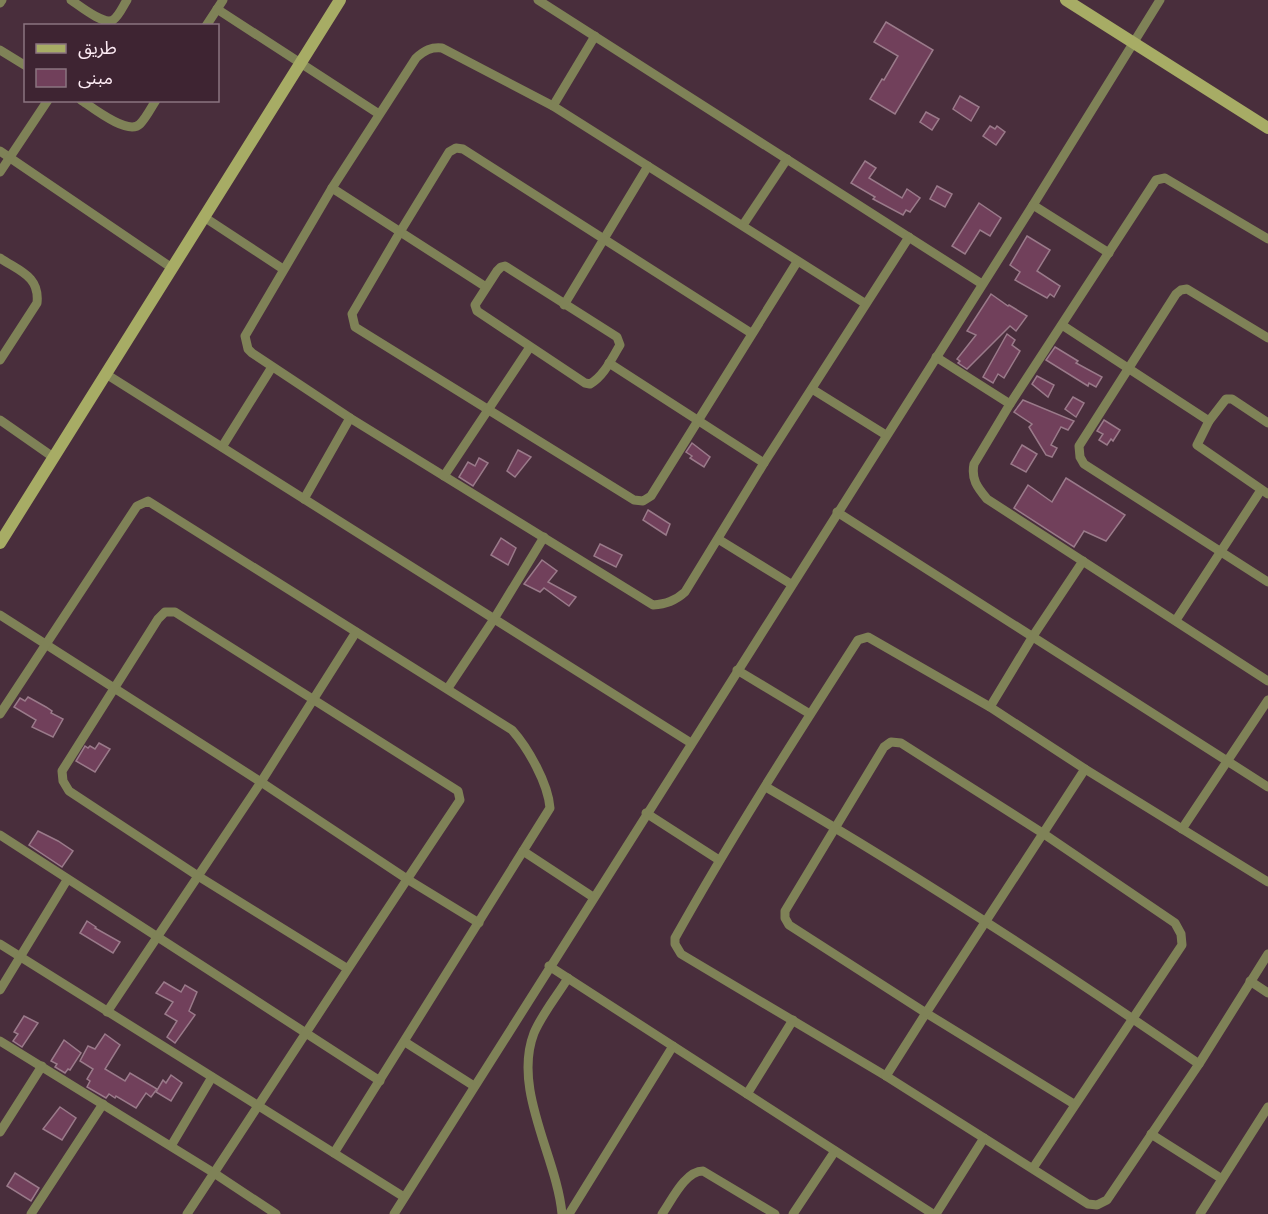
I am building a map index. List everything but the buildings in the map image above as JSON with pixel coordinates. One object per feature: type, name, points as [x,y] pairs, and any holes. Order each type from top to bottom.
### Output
[{"type":"street","points":[[71,0],[104,22],[116,17],[127,0]]},
{"type":"street","points":[[207,24],[223,0]]},
{"type":"street","points":[[0,543],[340,0]]},
{"type":"street","points":[[538,0],[982,284]]},
{"type":"street","points":[[1066,0],[1268,128]]},
{"type":"street","points":[[394,1214],[1033,205],[1160,0]]},
{"type":"street","points":[[217,9],[379,114]]},
{"type":"street","points":[[553,106],[595,36]]},
{"type":"street","points":[[866,304],[553,106],[442,48],[434,47],[424,50],[416,58],[379,114],[332,188],[245,336],[248,349],[350,418],[653,605],[663,604],[676,600],[685,592],[764,463],[909,237]]},
{"type":"street","points":[[0,50],[24,65]]},
{"type":"street","points":[[0,172],[47,102]]},
{"type":"street","points":[[84,102],[124,127],[133,128],[140,124],[155,102]]},
{"type":"street","points":[[751,333],[463,148],[456,148],[449,152],[352,315],[355,327],[634,500],[643,501],[651,496],[797,262]]},
{"type":"street","points":[[0,152],[172,268]]},
{"type":"street","points":[[743,225],[787,159]]},
{"type":"street","points":[[564,305],[648,166]]},
{"type":"street","points":[[1268,239],[1165,178],[1156,180],[1010,404],[974,464],[972,472],[973,481],[987,499],[1268,681]]},
{"type":"street","points":[[332,188],[486,287]]},
{"type":"street","points":[[1033,205],[1108,253]]},
{"type":"street","points":[[204,217],[284,269]]},
{"type":"street","points":[[0,258],[34,281],[38,292],[37,303],[0,360]]},
{"type":"street","points":[[505,266],[617,337],[620,345],[594,381],[590,384],[585,383],[475,309],[486,287],[501,267],[505,266]]},
{"type":"street","points":[[1268,338],[1188,289],[1181,290],[1176,294],[1079,446],[1080,457],[1084,464],[1268,582]]},
{"type":"street","points":[[1062,325],[1209,421]]},
{"type":"street","points":[[444,476],[530,346]]},
{"type":"street","points":[[936,357],[1010,404]]},
{"type":"street","points":[[609,363],[764,463]]},
{"type":"street","points":[[222,447],[272,367]]},
{"type":"street","points":[[106,374],[691,743]]},
{"type":"street","points":[[812,389],[886,435]]},
{"type":"street","points":[[1176,620],[1220,551],[1264,492],[1197,445],[1197,441],[1226,399],[1232,399],[1268,423]]},
{"type":"street","points":[[304,499],[350,418]]},
{"type":"street","points":[[0,420],[53,457]]},
{"type":"street","points":[[0,714],[138,506],[148,501],[448,688],[512,730],[524,745],[548,791],[550,808],[334,1153]]},
{"type":"street","points":[[837,512],[1268,787]]},
{"type":"street","points":[[448,688],[544,537]]},
{"type":"street","points":[[718,539],[791,584]]},
{"type":"street","points":[[990,706],[1083,561]]},
{"type":"street","points":[[187,1214],[460,800],[461,795],[459,791],[175,612],[165,612],[158,619],[62,771],[63,781],[69,791],[198,876],[348,969]]},
{"type":"street","points":[[0,615],[261,782],[407,879],[479,923]]},
{"type":"street","points":[[107,1012],[261,782],[357,632]]},
{"type":"street","points":[[1268,882],[1085,769],[990,706],[868,637],[858,640],[810,714],[719,860],[675,938],[681,954],[886,1076],[1088,1204],[1097,1205],[1107,1200],[1199,1064],[1268,954]]},
{"type":"street","points":[[737,670],[810,714]]},
{"type":"street","points":[[1182,829],[1268,700]]},
{"type":"street","points":[[1033,1168],[1182,945],[1181,934],[1175,923],[1044,834],[901,743],[891,742],[884,747],[834,827],[785,911],[785,918],[789,925],[1074,1104]]},
{"type":"street","points":[[886,1076],[1085,769]]},
{"type":"street","points":[[766,787],[986,922],[1199,1064]]},
{"type":"street","points":[[646,813],[719,860]]},
{"type":"street","points":[[0,835],[304,1034],[380,1081]]},
{"type":"street","points":[[523,851],[593,897]]},
{"type":"street","points":[[0,990],[67,880]]},
{"type":"street","points":[[0,944],[404,1197]]},
{"type":"street","points":[[549,966],[935,1214],[984,1138]]},
{"type":"street","points":[[562,1214],[556,1178],[537,1120],[529,1084],[528,1060],[534,1034],[568,978]]},
{"type":"street","points":[[1250,981],[1268,993]]},
{"type":"street","points":[[747,1094],[793,1020]]},
{"type":"street","points":[[0,1041],[171,1146],[276,1214]]},
{"type":"street","points":[[405,1042],[474,1086]]},
{"type":"street","points":[[569,1214],[673,1046]]},
{"type":"street","points":[[0,1132],[42,1066]]},
{"type":"street","points":[[171,1146],[212,1077]]},
{"type":"street","points":[[31,1214],[103,1104]]},
{"type":"street","points":[[1200,1214],[1268,1107]]},
{"type":"street","points":[[1151,1134],[1222,1179]]},
{"type":"street","points":[[793,1214],[835,1151]]},
{"type":"street","points":[[662,1214],[689,1175],[703,1171],[775,1214]]}]
